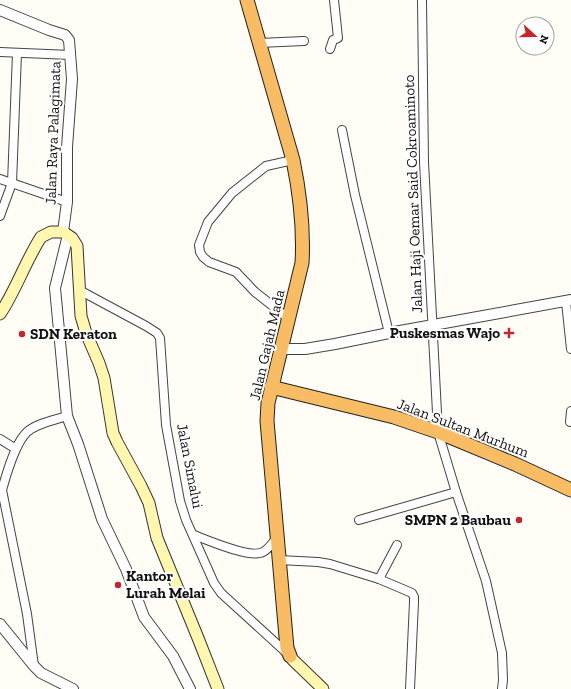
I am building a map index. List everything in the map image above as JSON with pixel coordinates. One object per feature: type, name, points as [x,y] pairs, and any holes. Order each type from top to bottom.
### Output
[{"type":"highway","name":"Jalan Gajah Mada","points":[[247,0],[293,160],[299,186],[303,245],[302,263],[268,403],[268,421],[279,560],[287,648],[290,656]]},
{"type":"highway","name":"Jalan Sultan Murhum","points":[[271,387],[394,417],[438,432],[515,464],[571,490]]},
{"type":"main road","points":[[0,314],[41,237],[51,232],[66,234],[74,241],[76,246],[81,316],[86,333],[104,378],[113,433],[149,503],[157,538],[218,689]]},
{"type":"main road","points":[[290,656],[323,689]]},
{"type":"street","points":[[330,48],[333,40],[337,40],[338,38],[334,0]]},
{"type":"street","name":"Jalan Haji Oemar Said Cokroaminoto","points":[[422,0],[424,162],[438,432],[456,492],[486,581],[502,653],[502,689]]},
{"type":"street","name":"Jalan Raya Palagimata","points":[[0,10],[65,35],[69,40],[72,79],[67,147],[66,234],[55,288],[67,416],[78,444],[102,520],[126,569],[144,617],[173,656],[190,689]]},
{"type":"street","points":[[259,43],[304,41]]},
{"type":"street","points":[[0,52],[71,55]]},
{"type":"street","points":[[0,216],[12,183],[17,53]]},
{"type":"street","points":[[342,130],[355,195],[389,333]]},
{"type":"street","points":[[289,319],[256,292],[236,272],[209,262],[200,252],[199,245],[208,222],[232,193],[266,166],[293,160]]},
{"type":"street","points":[[0,179],[67,202]]},
{"type":"street","name":"Jalan Simalui","points":[[79,290],[146,326],[157,333],[160,338],[166,425],[180,501],[186,520],[194,535],[214,583],[221,593],[290,656]]},
{"type":"street","points":[[282,349],[305,349],[335,344],[568,301],[571,349]]},
{"type":"street","points":[[570,422],[571,411]]},
{"type":"street","points":[[34,666],[27,614],[2,490],[16,449],[26,433],[30,430],[67,416]]},
{"type":"street","points":[[0,439],[16,449]]},
{"type":"street","points":[[359,520],[456,492]]},
{"type":"street","points":[[194,535],[224,547],[256,554],[265,552],[278,536]]},
{"type":"street","points":[[379,579],[397,545]]},
{"type":"street","points":[[279,560],[330,564],[379,579],[412,593],[414,597],[410,689]]},
{"type":"street","points":[[0,624],[41,673],[73,689]]},
{"type":"place","name":"Puskesmas Wajo","points":[[509,333]]},
{"type":"place","name":"SDN Keraton","points":[[22,334]]},
{"type":"place","name":"SMPN 2 Baubau","points":[[519,520]]},
{"type":"place","name":"Kantor Lurah Melai","points":[[118,585]]}]
